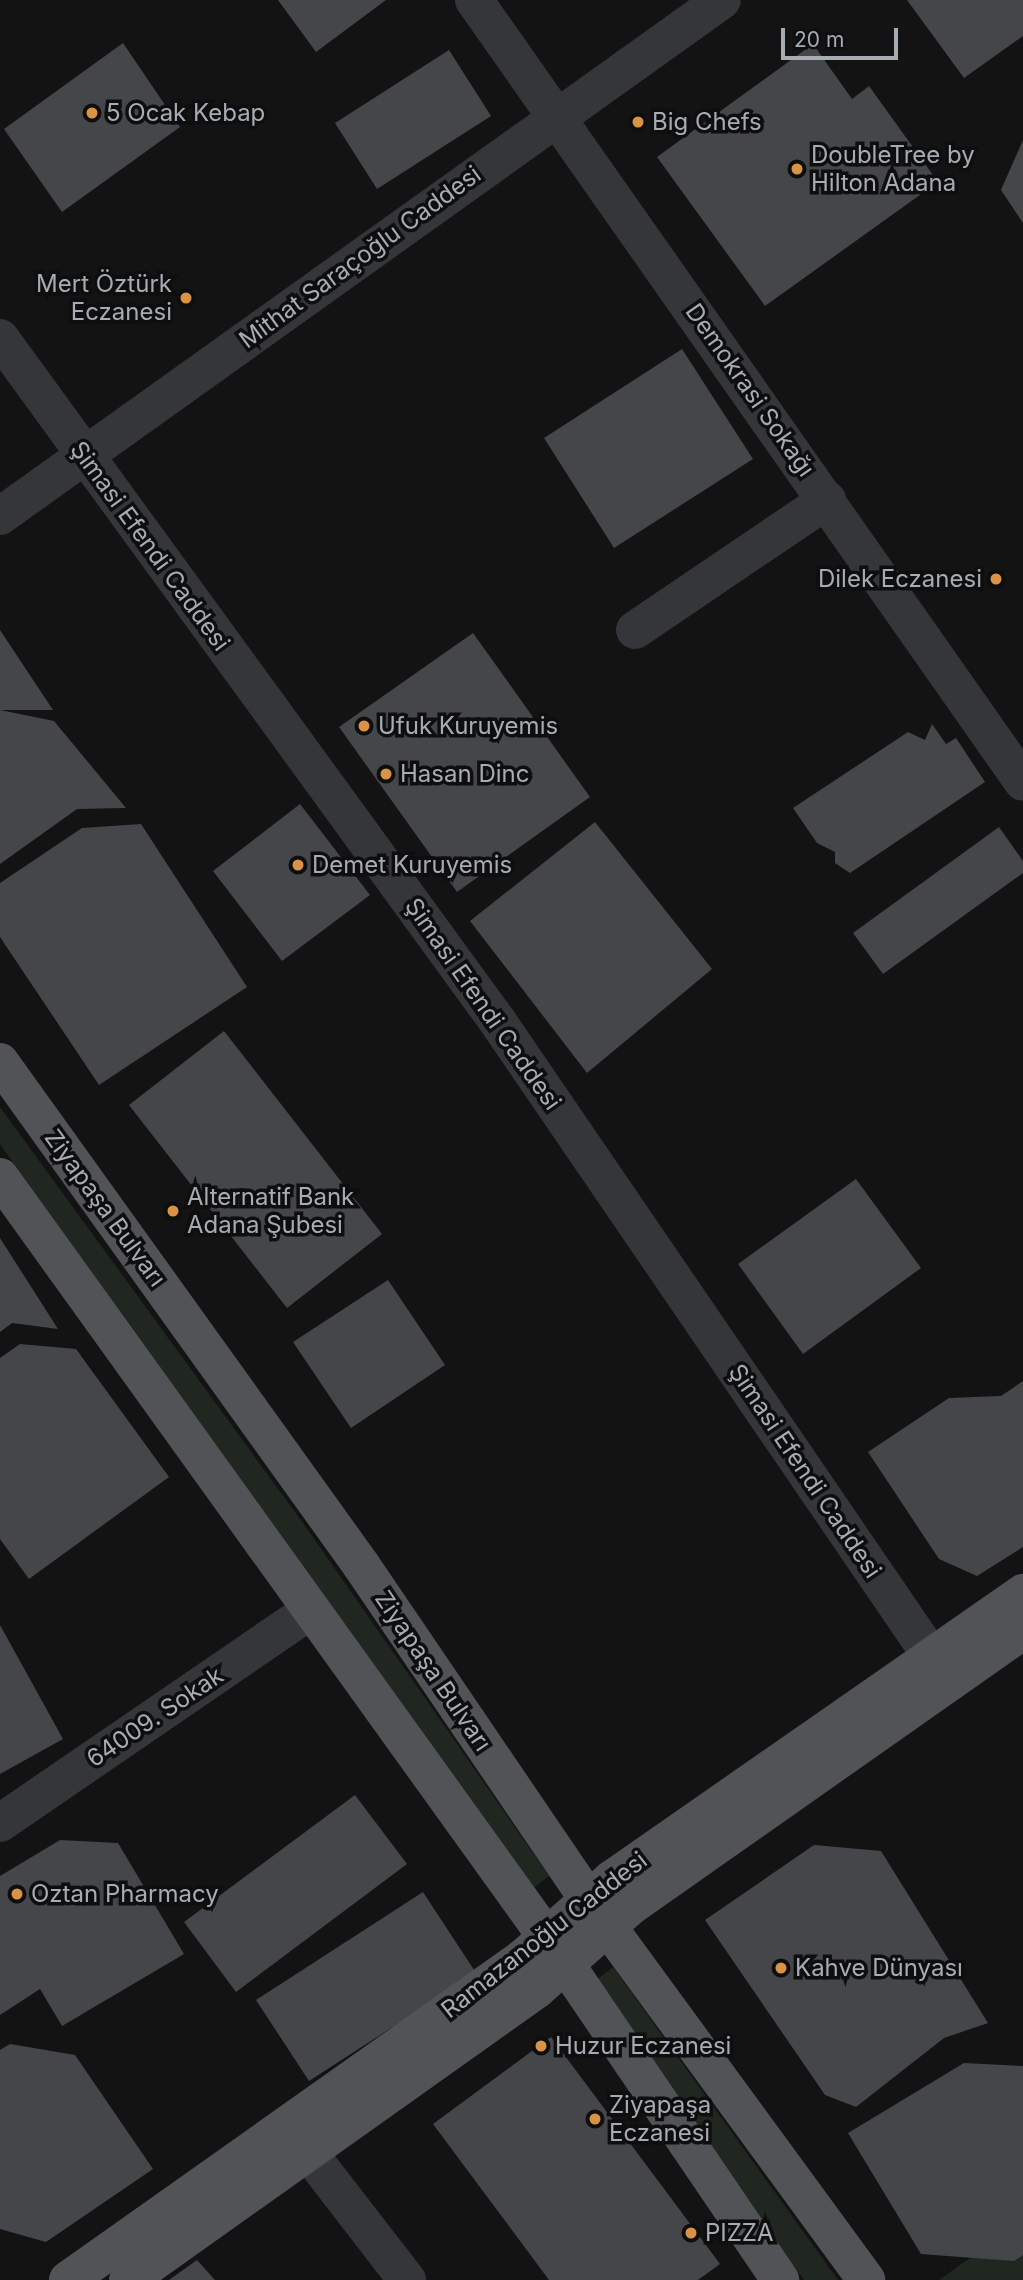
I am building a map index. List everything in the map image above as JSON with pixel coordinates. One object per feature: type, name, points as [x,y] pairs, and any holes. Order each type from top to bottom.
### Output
[{"type":"main road","name":"Ziyapaşa Bulvarı","points":[[0,1062],[361,1565],[598,1913],[866,2280]]},
{"type":"main road","points":[[0,1177],[556,1951],[780,2280]]},
{"type":"main road","name":"Ramazanoğlu Caddesi","points":[[68,2280],[556,1951],[598,1913],[941,1669],[1023,1593]]},
{"type":"main road","name":"Ramazanoğlu Caddesi","points":[[941,1669],[1023,1630]]},
{"type":"main road","name":"Ramazanoğlu Caddesi","points":[[128,2280],[536,1990],[556,1951]]},
{"type":"street","name":"Demokrasi Sokağı","points":[[474,0],[558,115],[1023,782]]},
{"type":"street","name":"Mithat Saraçoğlu Caddesi","points":[[0,516],[722,0]]},
{"type":"street","name":"Şimasi Efendi Caddesi","points":[[0,338],[498,1022],[941,1669]]},
{"type":"street","points":[[635,630],[827,500]]},
{"type":"street","name":"64009. Sokak","points":[[0,1823],[310,1611]]},
{"type":"street","points":[[308,2152],[407,2280]]},
{"type":"shaded area","points":[[0,1107],[308,1530],[549,1876],[531,1890],[0,1144]]},
{"type":"shaded area","points":[[613,1967],[838,2280],[804,2280],[594,1982]]},
{"type":"shaded area","points":[[1023,2220],[1023,2280],[939,2280]]},
{"type":"building","points":[[278,0],[386,0],[316,52]]},
{"type":"building","points":[[907,0],[1023,0],[1023,36],[964,78]]},
{"type":"building","points":[[123,43],[180,127],[62,212],[4,129]]},
{"type":"building","name":"DoubleTree by Hilton Adana","points":[[813,44],[852,99],[869,86],[938,182],[765,306],[657,157]]},
{"type":"building","points":[[449,50],[491,116],[377,189],[335,123]]},
{"type":"building","points":[[1023,140],[1023,223],[1001,190]]},
{"type":"building","points":[[682,349],[753,459],[614,548],[544,438]]},
{"type":"building","points":[[0,630],[53,710],[0,710]]},
{"type":"building","points":[[473,633],[590,797],[457,892],[339,727]]},
{"type":"building","points":[[0,710],[54,721],[126,808],[77,809],[0,864]]},
{"type":"building","points":[[932,724],[946,744],[956,738],[985,782],[850,873],[835,863],[835,852],[817,843],[793,808],[908,732],[925,740]]},
{"type":"building","points":[[300,804],[370,895],[282,961],[213,871]]},
{"type":"building","points":[[595,822],[712,969],[587,1073],[470,921]]},
{"type":"building","points":[[141,824],[247,987],[99,1085],[0,937],[0,883],[82,828]]},
{"type":"building","points":[[999,827],[1023,861],[1023,873],[883,974],[853,933]]},
{"type":"building","points":[[224,1031],[382,1234],[287,1308],[129,1105]]},
{"type":"building","points":[[856,1179],[921,1268],[803,1354],[738,1264]]},
{"type":"building","points":[[0,1238],[58,1329],[12,1323],[0,1332]]},
{"type":"building","points":[[388,1280],[445,1365],[351,1428],[293,1342]]},
{"type":"building","points":[[20,1344],[76,1349],[169,1477],[29,1579],[0,1539],[0,1358]]},
{"type":"building","points":[[1023,1381],[1023,1547],[977,1576],[939,1559],[868,1452],[949,1398],[1001,1396]]},
{"type":"building","points":[[0,1625],[63,1739],[0,1774]]},
{"type":"building","points":[[355,1795],[407,1864],[236,1992],[184,1922]]},
{"type":"building","points":[[60,1840],[118,1843],[184,1954],[62,2026],[40,1989],[0,2015],[0,1876]]},
{"type":"building","points":[[814,1845],[881,1851],[988,2023],[944,2038],[856,2107],[825,2095],[705,1920]]},
{"type":"building","points":[[423,1892],[476,1973],[309,2081],[256,2000]]},
{"type":"building","points":[[551,2037],[720,2264],[698,2280],[549,2280],[433,2124]]},
{"type":"building","points":[[10,2044],[75,2055],[153,2169],[46,2242],[0,2229],[0,2050]]},
{"type":"building","points":[[964,2063],[1023,2066],[1023,2255],[1014,2261],[921,2254],[848,2133]]},
{"type":"building","points":[[197,2260],[215,2280],[169,2280]]},
{"type":"place","name":"5 Ocak Kebap","points":[[92,113]]},
{"type":"place","name":"Big Chefs","points":[[638,122]]},
{"type":"place","name":"DoubleTree by Hilton Adana","points":[[797,169]]},
{"type":"place","name":"Mert Öztürk Eczanesi","points":[[186,298]]},
{"type":"place","name":"Dilek Eczanesi","points":[[996,579]]},
{"type":"place","name":"Ufuk Kuruyemis","points":[[364,726]]},
{"type":"place","name":"Hasan Dinc","points":[[386,774]]},
{"type":"place","name":"Demet Kuruyemis","points":[[298,865]]},
{"type":"place","name":"Alternatif Bank Adana Şubesi","points":[[173,1211]]},
{"type":"place","name":"Oztan Pharmacy","points":[[17,1894]]},
{"type":"place","name":"Kahve Dünyası","points":[[781,1968]]},
{"type":"place","name":"Huzur Eczanesi","points":[[541,2046]]},
{"type":"place","name":"Ziyapaşa Eczanesi","points":[[595,2119]]},
{"type":"place","name":"PIZZA","points":[[691,2233]]}]
